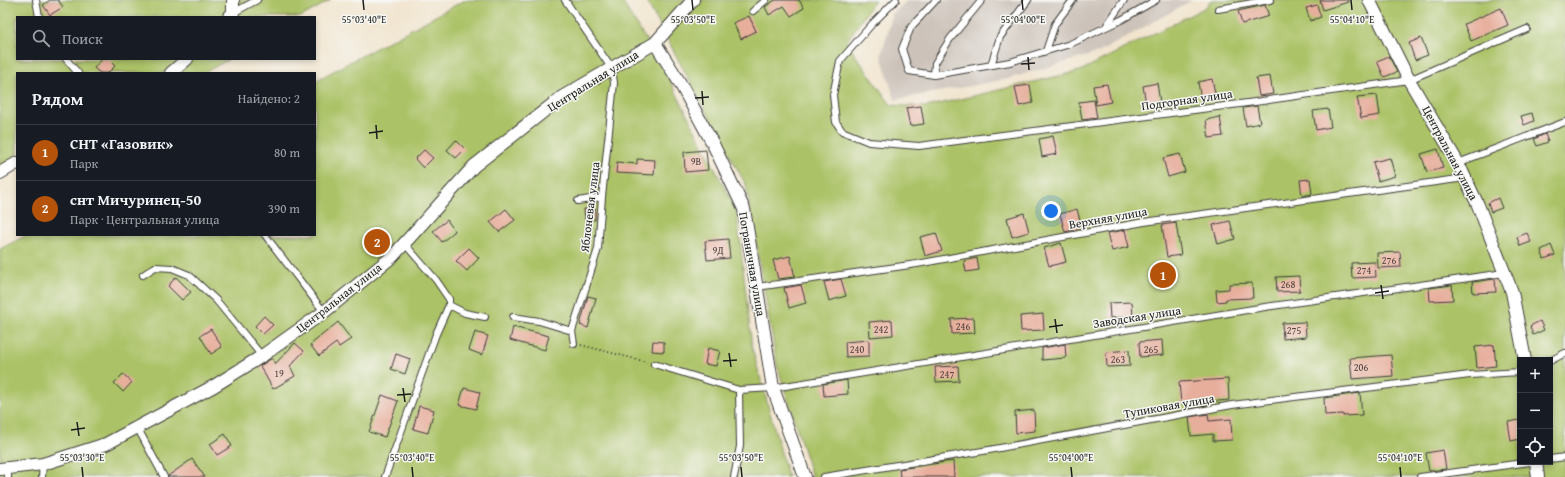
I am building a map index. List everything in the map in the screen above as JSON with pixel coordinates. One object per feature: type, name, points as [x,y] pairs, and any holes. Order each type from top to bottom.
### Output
[{"type":"street","points":[[231,15],[233,0]]},
{"type":"street","name":"Центральная улица","points":[[5,471],[43,464],[106,444],[214,386],[262,356],[324,312],[393,256],[474,166],[562,97],[655,43],[693,0]]},
{"type":"street","name":"Центральная улица","points":[[1369,0],[1409,80],[1458,163],[1478,205],[1512,292],[1524,357]]},
{"type":"street","name":"Пограничная улица","points":[[655,43],[680,83],[713,144],[744,210],[773,388],[805,477]]},
{"type":"street","points":[[171,72],[186,60]]},
{"type":"street","points":[[0,173],[16,164]]},
{"type":"street","points":[[1536,465],[1538,477]]},
{"type":"lane","points":[[36,0],[39,16]]},
{"type":"lane","points":[[231,15],[257,0]]},
{"type":"lane","points":[[565,0],[612,69]]},
{"type":"lane","points":[[753,12],[766,0]]},
{"type":"lane","name":"Подгорная улица","points":[[896,0],[872,24],[840,61],[834,95],[836,122],[842,131],[869,142],[919,146],[1255,102],[1409,80],[1527,29]]},
{"type":"lane","points":[[936,0],[912,26],[902,49],[910,71],[934,75],[1010,62],[1070,44],[1106,27],[1156,0]]},
{"type":"lane","points":[[934,75],[935,63],[950,39],[982,0]]},
{"type":"lane","points":[[991,65],[1000,38],[1028,0]]},
{"type":"lane","points":[[1046,51],[1055,24],[1073,0]]},
{"type":"lane","points":[[1106,27],[1124,0]]},
{"type":"lane","points":[[1218,9],[1270,0]]},
{"type":"lane","points":[[67,60],[77,72]]},
{"type":"lane","name":"Яблоневая улица","points":[[574,344],[572,331],[598,249],[614,83],[612,69]]},
{"type":"lane","points":[[1458,163],[1565,122]]},
{"type":"lane","name":"Верхняя улица","points":[[757,287],[917,264],[1144,222],[1465,178]]},
{"type":"lane","points":[[578,201],[602,196]]},
{"type":"lane","points":[[266,236],[324,312]]},
{"type":"lane","points":[[385,477],[436,334],[449,305],[449,299],[436,280],[404,243]]},
{"type":"lane","points":[[143,275],[155,267],[172,268],[189,274],[216,300],[262,356]]},
{"type":"lane","name":"Заводская улица","points":[[739,390],[773,388],[1257,308],[1504,273]]},
{"type":"lane","points":[[449,305],[465,312],[485,317]]},
{"type":"lane","points":[[512,317],[539,321],[572,331]]},
{"type":"lane","points":[[1553,359],[1565,353]]},
{"type":"lane","points":[[654,364],[739,390],[740,446],[734,477]]},
{"type":"lane","name":"Тупиковая улица","points":[[824,477],[989,450],[1232,405],[1470,375],[1517,372]]},
{"type":"lane","points":[[137,427],[164,477]]},
{"type":"lane","points":[[1553,459],[1565,457]]},
{"type":"lane","points":[[42,477],[43,464]]},
{"type":"lane","points":[[1420,477],[1517,464]]},
{"type":"path","points":[[574,344],[654,364]]},
{"type":"shaded area","points":[[908,0],[1192,0],[1098,53],[1007,79],[895,100],[881,55],[893,13]]},
{"type":"green space","points":[[0,0],[331,0],[303,16],[16,16],[16,60],[227,60],[206,72],[16,72],[16,159],[0,168]]},
{"type":"green space","points":[[465,0],[621,0],[662,65],[737,212],[752,348],[788,477],[0,477],[0,249],[25,236],[316,236],[316,80]]},
{"type":"green space","points":[[646,0],[875,0],[846,42],[891,105],[926,107],[1080,71],[1206,7],[1211,0],[1565,0],[1565,477],[812,477],[777,365],[746,185]]},
{"type":"building","points":[[50,0],[58,0],[63,7],[50,15],[43,5]]},
{"type":"building","points":[[775,0],[799,0],[804,8],[791,16],[784,6],[769,15],[765,7]]},
{"type":"building","points":[[1320,0],[1348,0],[1348,2],[1323,10]]},
{"type":"building","points":[[1265,5],[1269,16],[1242,24],[1238,11]]},
{"type":"building","points":[[1317,5],[1321,17],[1310,21],[1306,8]]},
{"type":"building","points":[[1501,8],[1508,25],[1471,41],[1464,24]]},
{"type":"building","points":[[749,16],[756,31],[741,39],[733,23]]},
{"type":"building","points":[[1421,38],[1428,55],[1415,60],[1409,43]]},
{"type":"building","points":[[1389,56],[1397,72],[1384,77],[1377,61]]},
{"type":"building","points":[[101,60],[109,60],[115,66],[109,72],[99,72],[94,68]]},
{"type":"building","points":[[1270,76],[1273,94],[1259,96],[1256,78]]},
{"type":"building","points":[[1212,79],[1216,97],[1201,100],[1198,82]]},
{"type":"building","points":[[1157,83],[1160,102],[1146,104],[1143,86]]},
{"type":"building","points":[[1107,84],[1111,102],[1096,105],[1093,86]]},
{"type":"building","points":[[1030,85],[1033,103],[1019,106],[1015,87]]},
{"type":"building","points":[[1377,95],[1380,115],[1361,118],[1357,97]]},
{"type":"building","points":[[1094,100],[1097,118],[1082,120],[1079,102]]},
{"type":"building","points":[[921,106],[924,124],[910,126],[906,108]]},
{"type":"building","points":[[1257,106],[1260,123],[1246,126],[1243,108]]},
{"type":"building","points":[[1328,109],[1331,127],[1316,130],[1313,111]]},
{"type":"building","points":[[1532,113],[1534,121],[1524,125],[1521,116]]},
{"type":"building","points":[[1220,117],[1223,136],[1209,138],[1206,120]]},
{"type":"building","points":[[1545,134],[1548,142],[1537,146],[1534,139]]},
{"type":"building","points":[[1053,136],[1057,154],[1042,157],[1039,139]]},
{"type":"building","points":[[456,140],[465,149],[456,158],[447,150]]},
{"type":"building","points":[[1438,149],[1443,168],[1427,172],[1421,154]]},
{"type":"building","points":[[424,150],[433,158],[423,168],[415,159]]},
{"type":"building","points":[[706,150],[708,170],[685,172],[684,152]]},
{"type":"building","points":[[1180,154],[1185,172],[1168,177],[1163,158]]},
{"type":"building","points":[[1390,158],[1395,176],[1378,181],[1373,162]]},
{"type":"building","points":[[637,159],[655,160],[654,175],[616,173],[617,162],[637,164]]},
{"type":"building","points":[[1310,179],[1312,194],[1302,196],[1300,180]]},
{"type":"building","points":[[1498,198],[1502,208],[1491,212],[1488,203]]},
{"type":"building","points":[[506,209],[515,220],[499,232],[490,222]]},
{"type":"building","points":[[584,209],[595,209],[595,220],[585,220]]},
{"type":"building","points":[[1077,209],[1082,228],[1065,232],[1060,214]]},
{"type":"building","points":[[1024,213],[1029,232],[1012,237],[1007,218]]},
{"type":"building","points":[[447,220],[455,231],[442,242],[433,231]]},
{"type":"building","points":[[1230,221],[1235,239],[1218,244],[1213,225]]},
{"type":"building","points":[[1176,223],[1181,255],[1167,257],[1162,225]]},
{"type":"building","points":[[1125,230],[1129,247],[1112,251],[1107,233]]},
{"type":"building","points":[[936,233],[942,251],[925,256],[920,237]]},
{"type":"building","points":[[1527,233],[1531,242],[1520,246],[1517,237]]},
{"type":"building","points":[[728,239],[730,258],[707,260],[705,241]]},
{"type":"building","points":[[1061,243],[1066,262],[1049,266],[1044,248]]},
{"type":"building","points":[[1551,245],[1555,255],[1544,259],[1541,250]]},
{"type":"building","points":[[469,248],[479,258],[467,271],[456,261]]},
{"type":"building","points":[[1400,252],[1401,267],[1378,268],[1377,253]]},
{"type":"building","points":[[790,256],[795,277],[778,279],[773,260]]},
{"type":"building","points":[[977,258],[979,270],[966,272],[964,261]]},
{"type":"building","points":[[1375,262],[1376,277],[1352,278],[1351,263]]},
{"type":"building","points":[[1299,276],[1300,291],[1277,292],[1276,277]]},
{"type":"building","points":[[176,277],[191,292],[182,300],[168,286]]},
{"type":"building","points":[[841,279],[846,296],[829,301],[824,282]]},
{"type":"building","points":[[1495,279],[1496,292],[1473,293],[1472,282]]},
{"type":"building","points":[[1252,283],[1253,298],[1226,299],[1226,301],[1217,302],[1216,290],[1229,289],[1229,284]]},
{"type":"building","points":[[801,285],[806,303],[789,308],[784,288]]},
{"type":"building","points":[[1452,285],[1453,300],[1430,301],[1429,288]]},
{"type":"building","points":[[588,296],[596,298],[588,328],[580,325]]},
{"type":"building","points":[[1132,302],[1133,317],[1110,318],[1109,303]]},
{"type":"building","points":[[1043,314],[1044,330],[1021,331],[1020,316]]},
{"type":"building","points":[[264,316],[273,325],[263,334],[255,326]]},
{"type":"building","points":[[974,318],[975,333],[952,334],[951,319]]},
{"type":"building","points":[[892,320],[893,335],[870,337],[869,322]]},
{"type":"building","points":[[1540,321],[1544,330],[1533,335],[1530,326]]},
{"type":"building","points":[[338,322],[351,339],[339,347],[336,343],[319,356],[310,345]]},
{"type":"building","points":[[1305,322],[1306,337],[1283,339],[1282,323]]},
{"type":"building","points":[[513,327],[549,336],[545,350],[510,340]]},
{"type":"building","points":[[211,329],[222,347],[211,354],[200,336]]},
{"type":"building","points":[[475,332],[488,336],[482,355],[469,350]]},
{"type":"building","points":[[869,340],[869,356],[846,357],[845,342]]},
{"type":"building","points":[[1162,340],[1163,355],[1140,357],[1139,342]]},
{"type":"building","points":[[653,341],[664,342],[664,352],[652,351]]},
{"type":"building","points":[[295,343],[304,351],[290,366],[295,376],[273,389],[260,366],[272,358],[275,364]]},
{"type":"building","points":[[1065,344],[1066,358],[1042,360],[1042,348]]},
{"type":"building","points":[[1494,345],[1496,366],[1477,368],[1475,347]]},
{"type":"building","points":[[708,348],[720,351],[716,366],[705,364]]},
{"type":"building","points":[[1129,350],[1130,366],[1107,367],[1106,352]]},
{"type":"building","points":[[396,354],[410,359],[405,374],[391,369]]},
{"type":"building","points":[[1391,355],[1393,376],[1352,379],[1350,358]]},
{"type":"building","points":[[958,366],[959,381],[936,382],[935,367]]},
{"type":"building","points":[[123,374],[132,382],[123,392],[114,383]]},
{"type":"building","points":[[1228,379],[1229,400],[1207,402],[1207,405],[1189,408],[1188,403],[1181,404],[1179,382]]},
{"type":"building","points":[[847,380],[848,394],[824,396],[823,384]]},
{"type":"building","points":[[464,388],[480,392],[476,409],[459,405]]},
{"type":"building","points":[[1360,393],[1362,415],[1325,415],[1324,398]]},
{"type":"building","points":[[382,395],[398,401],[385,437],[369,432]]},
{"type":"building","points":[[419,406],[434,410],[428,433],[413,429]]},
{"type":"building","points":[[1034,410],[1035,431],[1016,433],[1015,412]]},
{"type":"building","points":[[1208,414],[1209,421],[1231,419],[1232,440],[1213,441],[1213,434],[1191,436],[1189,417]]},
{"type":"building","points":[[1517,420],[1517,440],[1511,441],[1508,422]]},
{"type":"building","points":[[225,434],[232,446],[217,455],[210,444]]},
{"type":"building","points":[[1443,450],[1446,469],[1429,471],[1426,453]]},
{"type":"building","points":[[192,459],[205,477],[168,477],[168,476]]},
{"type":"building","points":[[953,461],[954,477],[900,477],[899,469]]},
{"type":"place","name":"снт Мичуринец-50","points":[[377,242]]},
{"type":"place","name":"СНТ «Газовик»","points":[[1163,275]]}]
